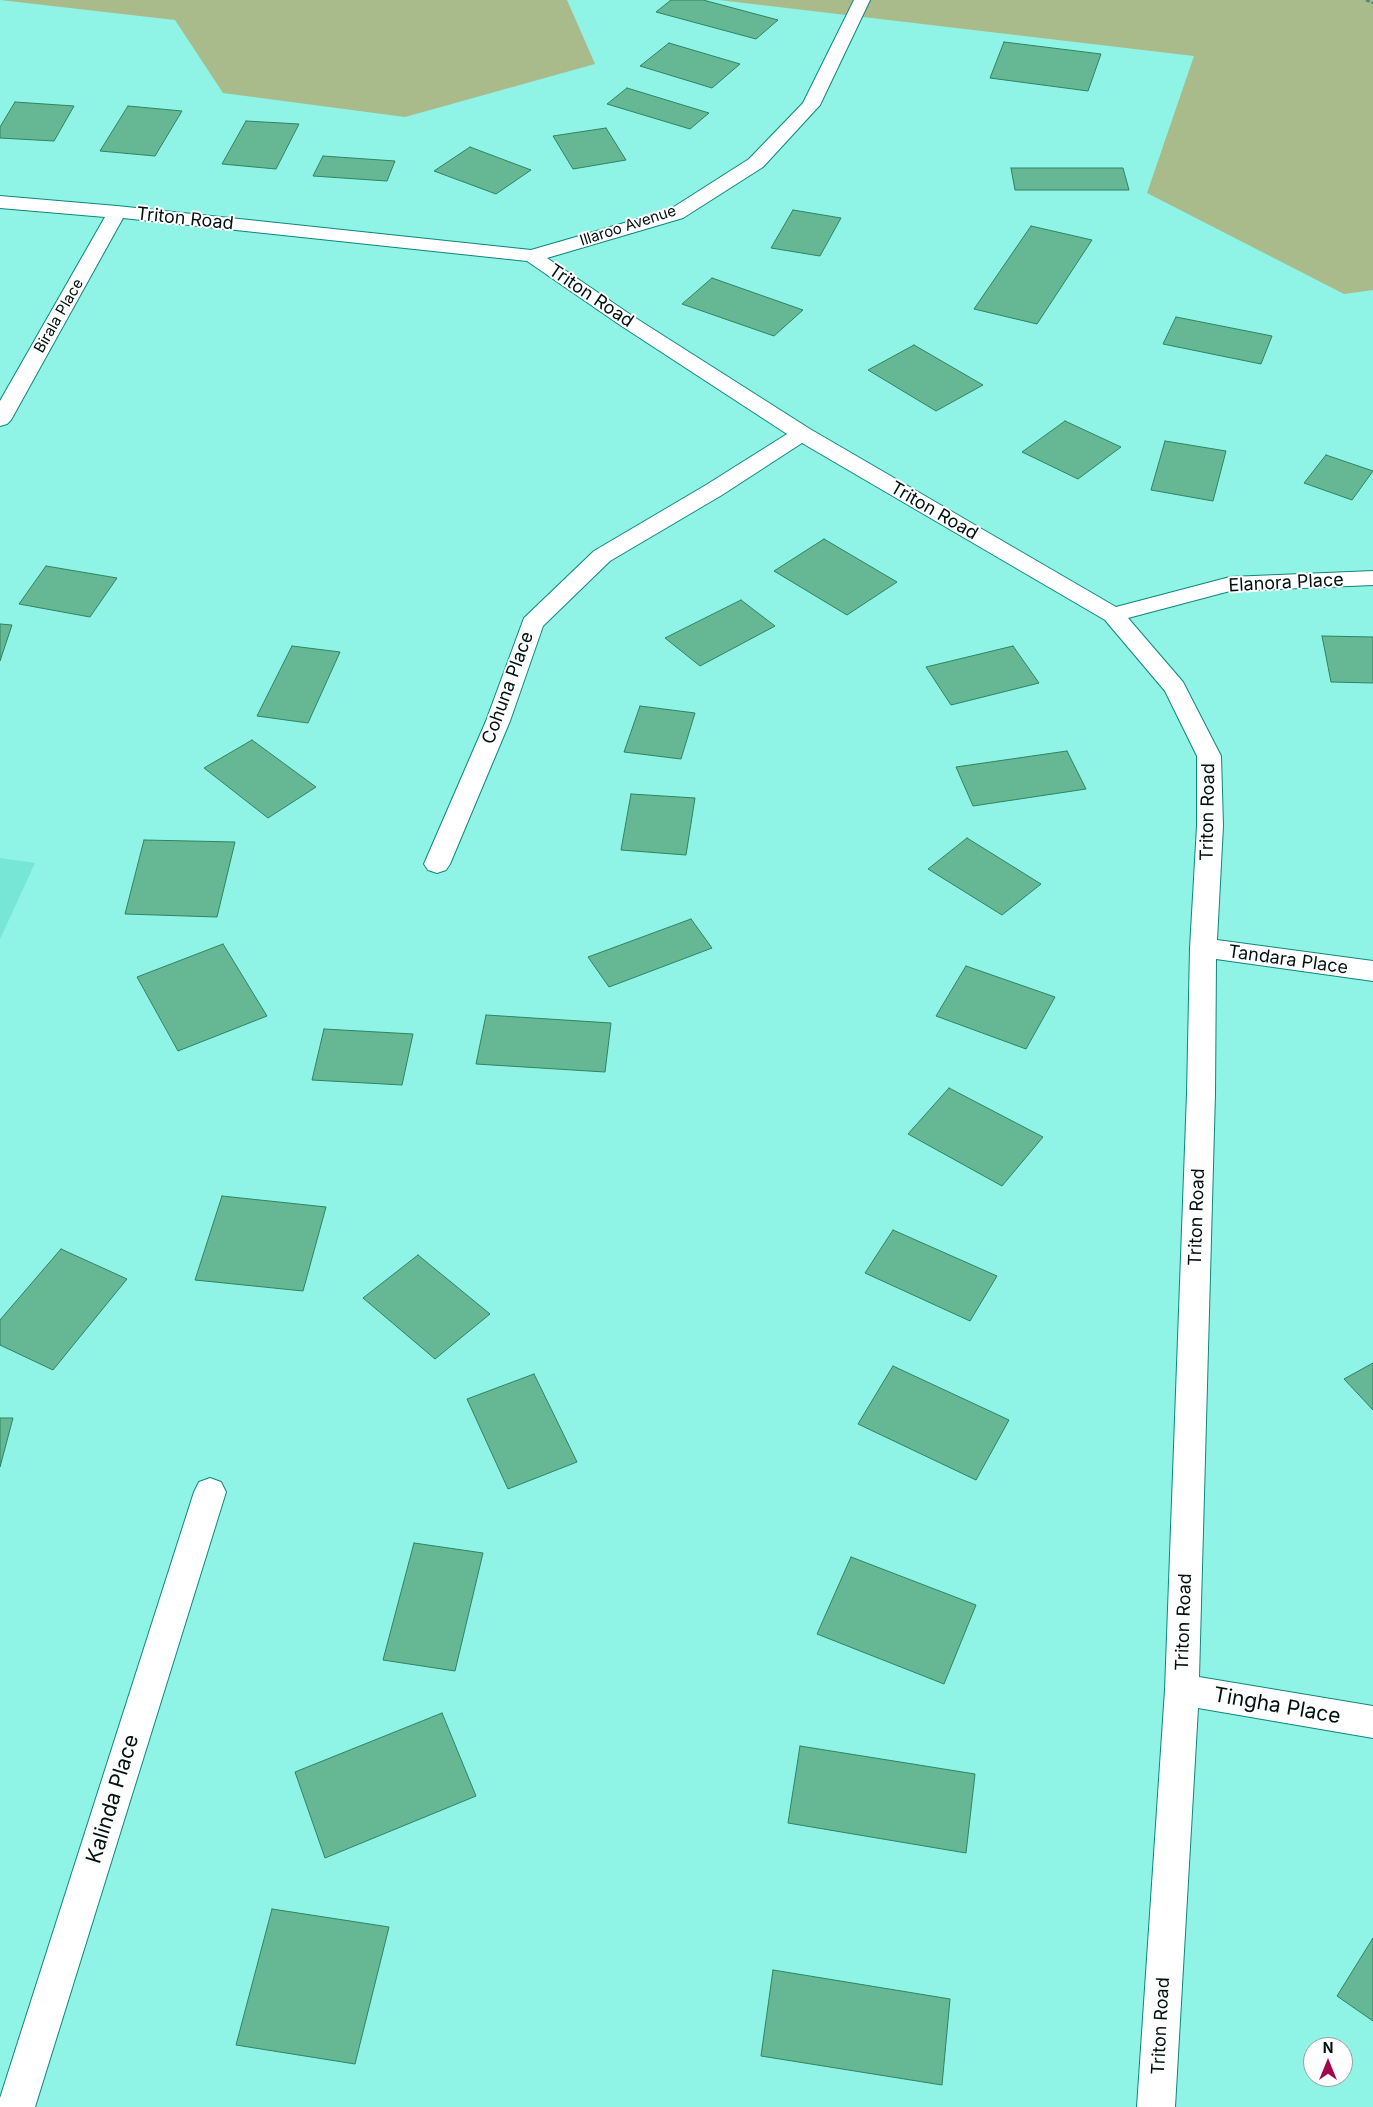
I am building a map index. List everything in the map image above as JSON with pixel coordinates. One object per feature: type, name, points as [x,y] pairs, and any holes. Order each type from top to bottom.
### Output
[{"type":"street","name":"Illaroo Avenue","points":[[532,256],[676,214],[756,163],[811,105],[862,0]]},
{"type":"street","name":"Triton Road","points":[[0,202],[118,212],[532,256],[802,434],[1113,616],[1175,688],[1209,756],[1210,826],[1202,948],[1201,1103],[1182,1690],[1156,2107]]},
{"type":"street","name":"Birala Place","points":[[0,420],[118,212]]},
{"type":"street","name":"Cohuna Place","points":[[437,864],[498,721],[532,623],[602,556],[714,490],[802,434]]},
{"type":"street","name":"Elanora Place","points":[[1113,616],[1230,584],[1373,578]]},
{"type":"street","name":"Tandara Place","points":[[1202,948],[1373,971]]},
{"type":"street","name":"Kalinda Place","points":[[16,2107],[210,1492]]},
{"type":"street","name":"Tingha Place","points":[[1182,1690],[1373,1722]]},
{"type":"path","points":[[1366,0],[1373,3]]},
{"type":"shaded area","points":[[0,0],[567,0],[595,64],[405,117],[223,93],[175,20]]},
{"type":"shaded area","points":[[719,0],[1373,0],[1373,290],[1344,294],[1147,193],[1194,56]]},
{"type":"shaded area","points":[[0,858],[35,863],[0,939]]},
{"type":"building","points":[[671,0],[703,0],[778,20],[756,39],[656,12]]},
{"type":"building","points":[[1004,42],[1101,54],[1088,91],[990,78]]},
{"type":"building","points":[[669,43],[740,64],[712,88],[640,66]]},
{"type":"building","points":[[627,88],[709,113],[690,129],[607,104]]},
{"type":"building","points":[[15,102],[74,106],[54,141],[0,138],[0,127]]},
{"type":"building","points":[[128,106],[182,111],[155,156],[100,151]]},
{"type":"building","points":[[246,121],[299,124],[276,169],[222,164]]},
{"type":"building","points":[[606,128],[626,160],[573,169],[553,136]]},
{"type":"building","points":[[470,147],[531,170],[496,194],[434,171]]},
{"type":"building","points":[[323,156],[395,161],[387,181],[313,176]]},
{"type":"building","points":[[1011,168],[1123,168],[1129,190],[1015,190]]},
{"type":"building","points":[[793,210],[841,218],[820,256],[771,248]]},
{"type":"building","points":[[1031,226],[1092,240],[1037,324],[974,309]]},
{"type":"building","points":[[712,278],[803,310],[774,336],[682,304]]},
{"type":"building","points":[[1176,317],[1272,336],[1261,364],[1163,344]]},
{"type":"building","points":[[914,345],[983,385],[936,411],[868,370]]},
{"type":"building","points":[[1065,421],[1121,447],[1078,479],[1022,452]]},
{"type":"building","points":[[1165,441],[1226,451],[1213,501],[1151,490]]},
{"type":"building","points":[[1326,455],[1373,471],[1352,500],[1304,483]]},
{"type":"building","points":[[824,539],[897,582],[847,615],[774,571]]},
{"type":"building","points":[[46,566],[117,578],[90,617],[19,604]]},
{"type":"building","points":[[741,600],[775,626],[700,666],[665,638]]},
{"type":"building","points":[[0,624],[12,625],[0,661]]},
{"type":"building","points":[[1322,636],[1373,637],[1373,683],[1331,682]]},
{"type":"building","points":[[292,646],[340,652],[308,723],[257,716]]},
{"type":"building","points":[[1013,646],[1039,683],[951,705],[926,667]]},
{"type":"building","points":[[640,706],[695,713],[681,759],[624,752]]},
{"type":"building","points":[[252,740],[316,787],[268,818],[204,768]]},
{"type":"building","points":[[1067,751],[1086,789],[973,806],[956,767]]},
{"type":"building","points":[[631,794],[695,798],[686,855],[621,850]]},
{"type":"building","points":[[967,838],[1041,884],[1002,915],[928,869]]},
{"type":"building","points":[[144,840],[235,842],[217,917],[125,914]]},
{"type":"building","points":[[691,919],[712,948],[609,987],[588,957]]},
{"type":"building","points":[[223,944],[267,1016],[178,1051],[137,977]]},
{"type":"building","points":[[966,966],[1055,997],[1026,1049],[936,1016]]},
{"type":"building","points":[[486,1015],[611,1023],[605,1072],[476,1064]]},
{"type":"building","points":[[324,1029],[413,1034],[402,1085],[312,1080]]},
{"type":"building","points":[[949,1088],[1043,1137],[1002,1186],[908,1134]]},
{"type":"building","points":[[222,1196],[326,1207],[303,1291],[195,1280]]},
{"type":"building","points":[[893,1230],[997,1276],[970,1321],[865,1273]]},
{"type":"building","points":[[61,1249],[127,1279],[53,1370],[0,1345],[0,1320]]},
{"type":"building","points":[[418,1255],[490,1314],[435,1359],[363,1298]]},
{"type":"building","points":[[1373,1363],[1373,1410],[1344,1379]]},
{"type":"building","points":[[893,1366],[1009,1420],[976,1480],[858,1424]]},
{"type":"building","points":[[534,1374],[577,1462],[508,1489],[467,1399]]},
{"type":"building","points":[[0,1418],[13,1418],[0,1467]]},
{"type":"building","points":[[414,1543],[483,1553],[455,1671],[383,1660]]},
{"type":"building","points":[[851,1557],[976,1605],[944,1684],[817,1634]]},
{"type":"building","points":[[442,1713],[476,1796],[325,1858],[295,1772]]},
{"type":"building","points":[[800,1746],[975,1774],[966,1853],[788,1823]]},
{"type":"building","points":[[272,1909],[389,1927],[355,2064],[236,2045]]},
{"type":"building","points":[[1373,1938],[1373,2021],[1337,1996]]},
{"type":"building","points":[[773,1970],[950,1999],[942,2085],[761,2056]]}]
